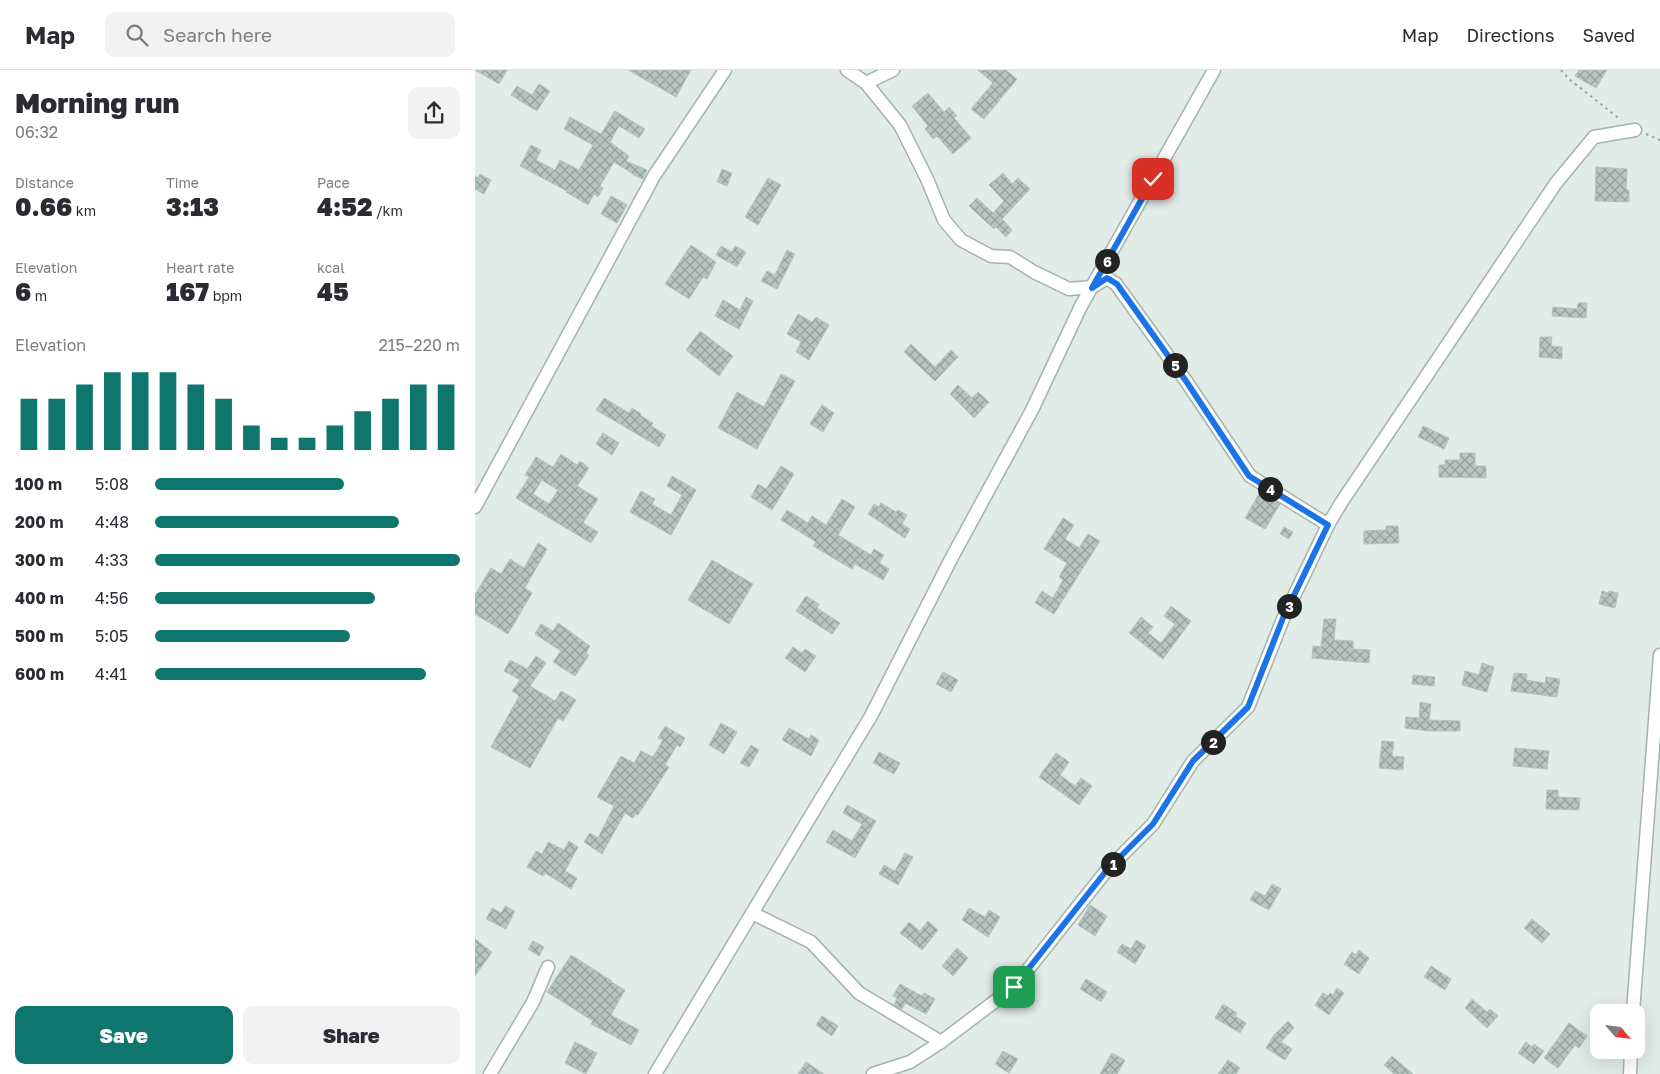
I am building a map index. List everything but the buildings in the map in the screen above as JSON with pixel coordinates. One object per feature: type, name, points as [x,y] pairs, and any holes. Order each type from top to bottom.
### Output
[{"type":"street","points":[[475,507],[654,176],[725,70]]},
{"type":"street","points":[[847,70],[866,83],[900,125],[927,179],[944,220],[961,240],[991,256],[1010,257],[1034,272],[1069,289],[1092,288],[1107,278],[1117,284],[1186,381],[1249,476],[1328,525]]},
{"type":"street","points":[[866,83],[893,70]]},
{"type":"street","points":[[655,1074],[871,716],[951,559],[1032,410],[1081,306],[1214,70]]},
{"type":"street","points":[[873,1074],[910,1062],[941,1042],[1014,987],[1107,870],[1153,824],[1193,761],[1248,707],[1283,618],[1328,525],[1341,503],[1556,183],[1595,137],[1635,130]]},
{"type":"street","points":[[1634,1004],[1660,655]]},
{"type":"street","points":[[752,913],[811,942],[859,993],[941,1042]]},
{"type":"street","points":[[491,1074],[533,1002],[548,967]]},
{"type":"street","points":[[1629,1074],[1630,1059]]},
{"type":"path","points":[[1561,70],[1569,79],[1635,130],[1660,140]]},
{"type":"route","points":[[1014,987],[1107,870],[1153,824],[1193,761],[1248,707],[1283,618],[1328,525],[1249,476],[1186,381],[1117,284],[1107,278],[1092,288],[1153,179]]}]
